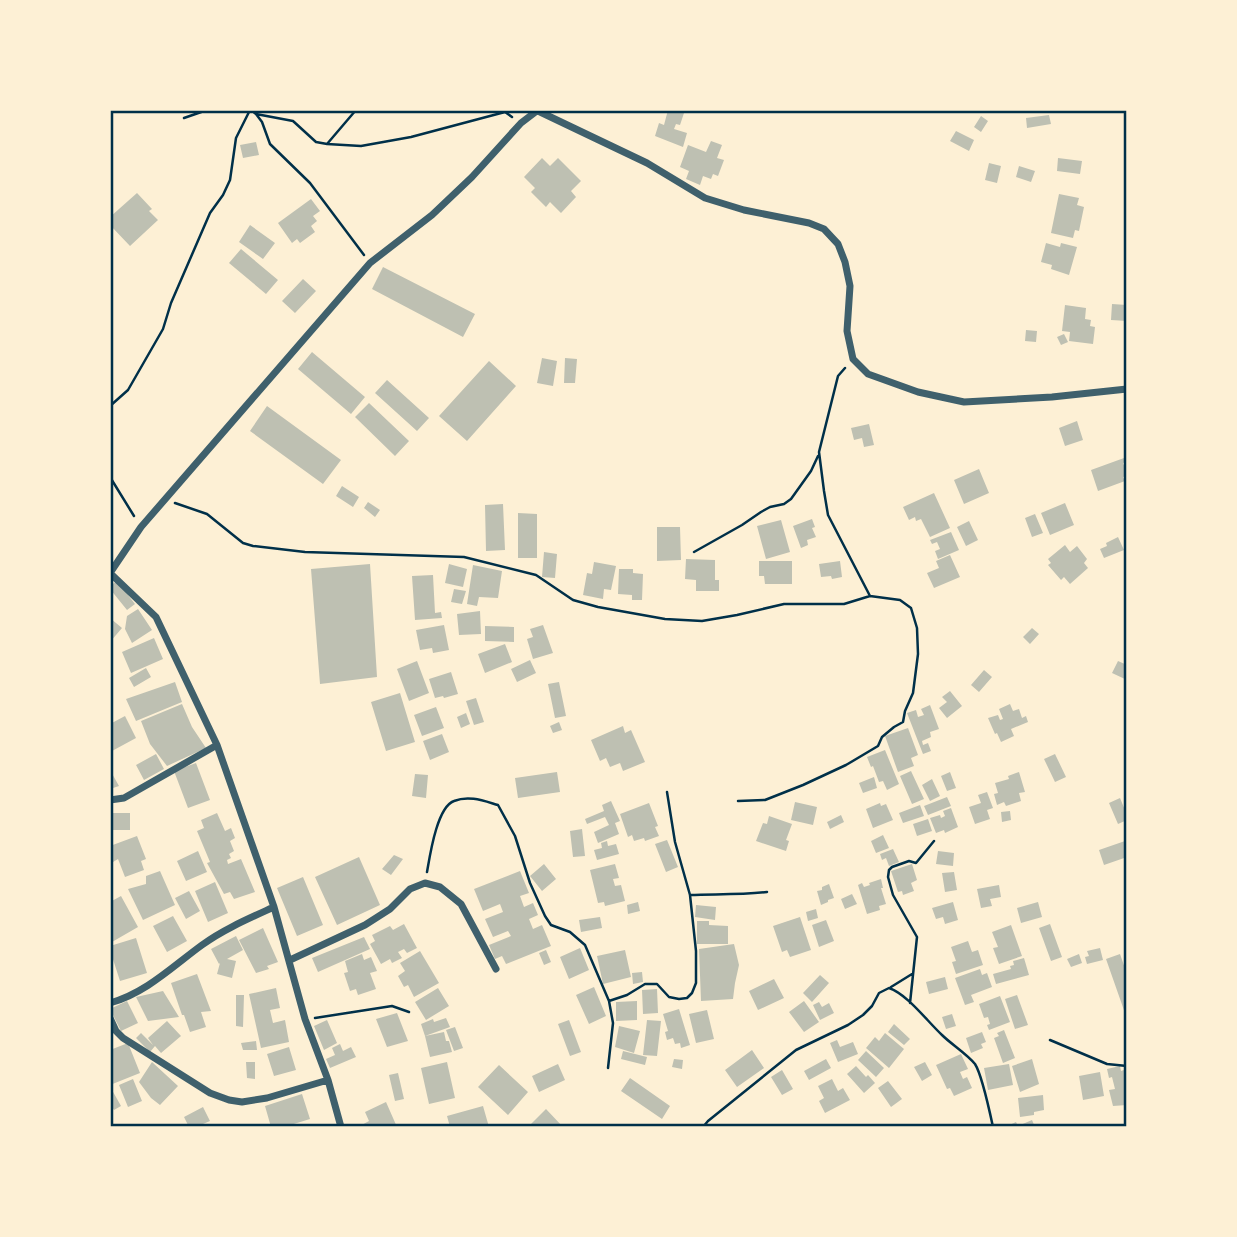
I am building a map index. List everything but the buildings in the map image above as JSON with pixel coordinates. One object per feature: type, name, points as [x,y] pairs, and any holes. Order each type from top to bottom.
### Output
[{"type":"street","points":[[341,1127],[328,1080],[305,1019],[274,907],[217,745],[156,617],[110,573],[141,527],[370,263],[432,215],[472,177],[520,123],[538,111],[647,163],[705,198],[824,229],[838,244],[845,262],[850,286],[847,331],[853,359],[868,374],[918,392],[964,402],[1127,389]]},
{"type":"street","points":[[110,800],[124,797],[217,745]]},
{"type":"street","points":[[290,960],[365,926],[390,909],[411,889],[425,883],[440,887],[461,904],[496,969]]},
{"type":"street","points":[[110,1003],[157,980],[204,943],[274,907]]},
{"type":"street","points":[[110,1018],[123,1038],[210,1093],[229,1100],[267,1098],[328,1080]]},
{"type":"path","points":[[184,118],[207,110]]},
{"type":"path","points":[[110,406],[128,390],[163,329],[170,303],[210,213],[230,180],[236,138],[251,110],[262,122],[270,144],[310,183],[370,263]]},
{"type":"path","points":[[327,144],[356,110]]},
{"type":"path","points":[[256,114],[293,121],[316,142],[361,146],[411,137],[505,112],[520,123]]},
{"type":"path","points":[[694,552],[770,507],[784,504],[791,499],[811,471],[819,452],[838,376],[853,359]]},
{"type":"path","points":[[819,452],[828,515],[870,597]]},
{"type":"path","points":[[110,477],[141,527]]},
{"type":"path","points":[[166,499],[207,514],[243,543],[253,546],[305,552],[464,557],[536,575],[573,600],[664,619],[702,621],[784,604],[844,604],[870,597],[900,600],[911,608],[917,628],[918,654],[913,693],[903,722],[882,737],[878,746],[846,765],[765,800],[738,802]]},
{"type":"path","points":[[609,1001],[627,995],[645,984],[657,984],[669,997],[687,998],[696,983],[696,951],[690,895],[675,842],[667,792]]},
{"type":"path","points":[[425,883],[432,846],[444,809],[453,801],[473,799],[498,805],[515,836],[530,883],[545,916],[551,925],[570,932],[585,945],[609,1001],[613,1023],[608,1068]]},
{"type":"path","points":[[910,1003],[917,937],[893,895],[889,870],[909,861],[916,863],[934,841]]},
{"type":"path","points":[[690,895],[768,892]]},
{"type":"path","points":[[703,1127],[796,1050],[848,1026],[863,1016],[879,993],[912,974]]},
{"type":"path","points":[[889,988],[910,1003],[975,1064],[993,1127]]},
{"type":"path","points":[[305,1019],[392,1006],[409,1012]]},
{"type":"path","points":[[1050,1040],[1107,1064],[1127,1066]]}]
